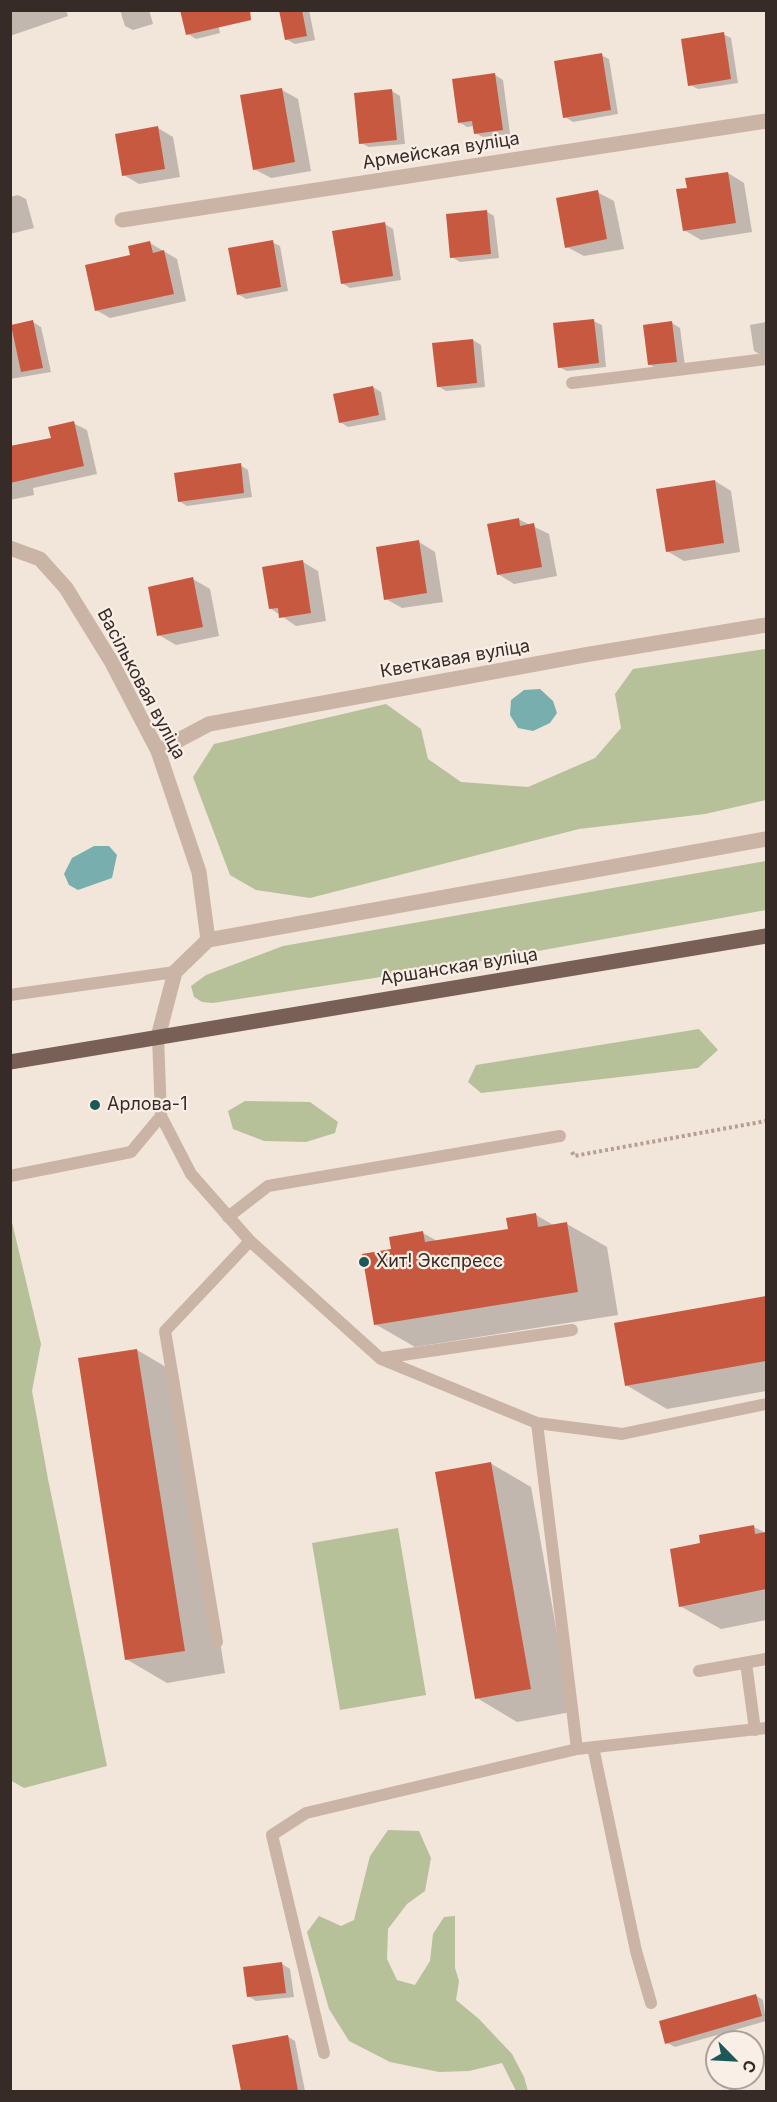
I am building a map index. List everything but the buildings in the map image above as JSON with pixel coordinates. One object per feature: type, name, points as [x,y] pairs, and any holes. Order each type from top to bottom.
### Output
[{"type":"main road","name":"Аршанская вуліца","points":[[10,1062],[766,936]]},
{"type":"street","name":"Армейская вуліца","points":[[122,220],[766,121]]},
{"type":"street","name":"Васільковая вуліца","points":[[10,548],[40,559],[66,588],[111,661],[158,752],[199,872],[208,940]]},
{"type":"street","name":"Кветкавая вуліца","points":[[158,752],[209,724],[590,654],[766,626]]},
{"type":"street","points":[[158,1037],[175,972],[208,940],[766,839]]},
{"type":"lane","points":[[572,383],[766,359]]},
{"type":"lane","points":[[10,995],[175,972]]},
{"type":"lane","points":[[158,1037],[160,1116],[191,1174],[250,1241],[381,1359],[537,1423],[622,1434],[766,1404]]},
{"type":"lane","points":[[10,1176],[131,1152],[160,1116]]},
{"type":"lane","points":[[228,1217],[268,1186],[560,1136]]},
{"type":"lane","points":[[217,1642],[165,1331],[250,1241]]},
{"type":"lane","points":[[381,1359],[572,1330]]},
{"type":"lane","points":[[537,1423],[577,1749]]},
{"type":"lane","points":[[699,1671],[766,1659]]},
{"type":"lane","points":[[324,2054],[272,1835],[306,1813],[577,1749],[761,1729],[746,1663]]},
{"type":"lane","points":[[593,1747],[636,1952],[651,2003]]},
{"type":"path","points":[[560,1136],[574,1156],[766,1121]]},
{"type":"green space","points":[[765,649],[766,800],[705,814],[579,829],[310,898],[256,890],[230,875],[193,777],[214,744],[386,704],[421,729],[428,759],[461,782],[528,787],[595,758],[621,728],[615,694],[633,669]]},
{"type":"green space","points":[[766,861],[766,910],[471,963],[213,1003],[202,1002],[194,997],[191,986],[206,975],[283,946]]},
{"type":"green space","points":[[699,1029],[718,1050],[698,1068],[481,1093],[468,1082],[476,1065]]},
{"type":"green space","points":[[245,1101],[310,1102],[338,1122],[335,1133],[306,1142],[264,1141],[233,1129],[228,1111]]},
{"type":"green space","points":[[10,1214],[41,1344],[32,1391],[107,1766],[24,1788],[10,1780]]},
{"type":"green space","points":[[398,1528],[426,1695],[340,1710],[312,1543]]},
{"type":"green space","points":[[388,1830],[419,1831],[431,1858],[425,1891],[407,1904],[388,1929],[387,1959],[397,1980],[415,1985],[430,1961],[433,1934],[444,1917],[455,1916],[455,1968],[459,1981],[456,2000],[479,2019],[512,2054],[524,2077],[528,2091],[516,2091],[502,2063],[469,2071],[439,2072],[390,2062],[349,2041],[329,2009],[307,1932],[319,1916],[341,1926],[354,1920],[370,1856]]},
{"type":"water","points":[[540,689],[553,701],[557,713],[550,723],[533,731],[518,728],[510,715],[511,700],[524,690]]},
{"type":"water","points":[[94,846],[109,846],[117,855],[112,878],[78,890],[69,885],[64,874],[72,858]]},
{"type":"place","name":"Арлова-1","points":[[95,1105]]},
{"type":"place","name":"Хит! Экспресс","points":[[364,1262]]}]
